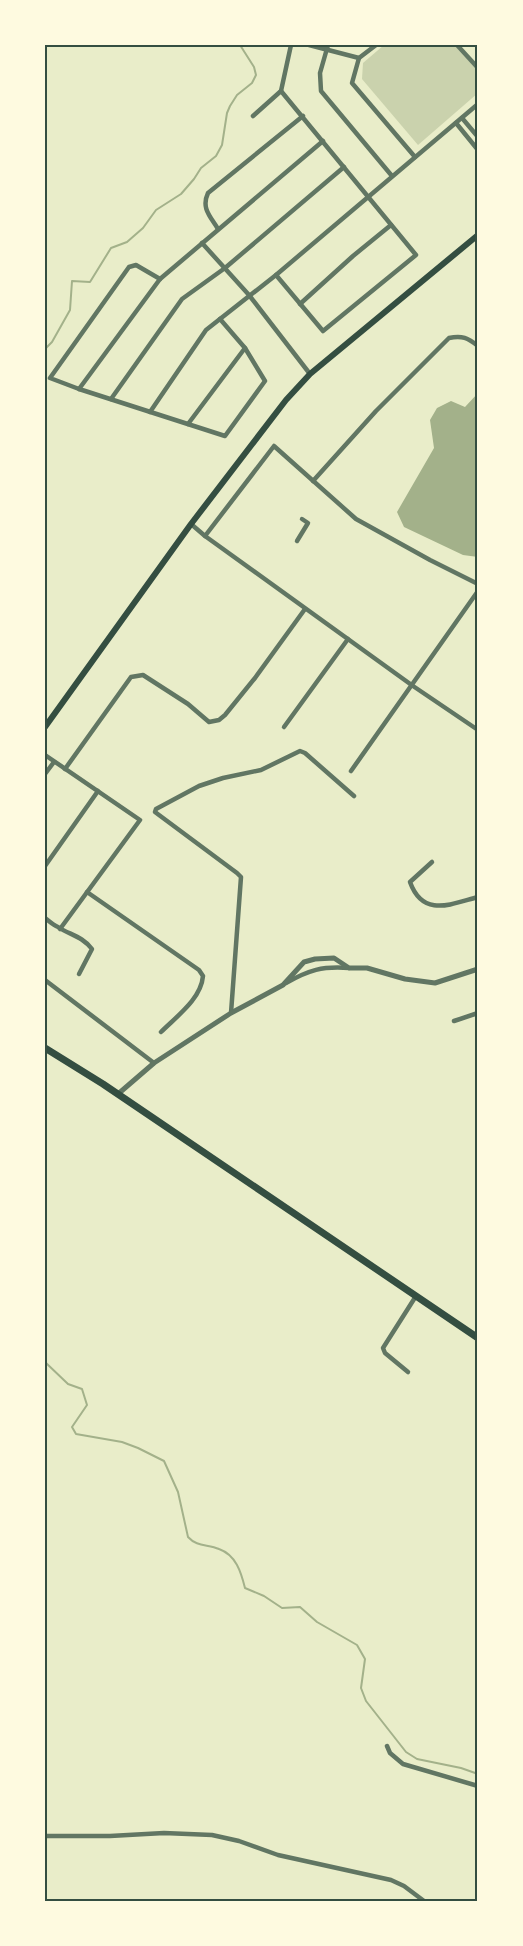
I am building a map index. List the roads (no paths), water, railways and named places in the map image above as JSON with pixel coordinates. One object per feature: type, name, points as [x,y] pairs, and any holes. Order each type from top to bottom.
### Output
[{"type":"main road","points":[[45,727],[191,524],[286,400],[310,374],[478,235]]},
{"type":"main road","points":[[45,1048],[118,1094],[478,1338]]},
{"type":"street","points":[[253,116],[282,92],[291,45]]},
{"type":"street","points":[[309,45],[328,47],[359,58]]},
{"type":"street","points":[[376,45],[359,58],[352,83],[415,157]]},
{"type":"street","points":[[457,45],[478,69]]},
{"type":"street","points":[[328,47],[320,73],[321,91],[392,176]]},
{"type":"street","points":[[276,275],[323,331],[416,255],[282,92]]},
{"type":"street","points":[[150,412],[206,330],[276,275],[478,104]]},
{"type":"street","points":[[218,229],[205,208],[208,193],[303,116]]},
{"type":"street","points":[[462,118],[478,137]]},
{"type":"street","points":[[456,123],[478,150]]},
{"type":"street","points":[[79,389],[160,279],[323,141]]},
{"type":"street","points":[[111,399],[182,299],[225,268],[344,167]]},
{"type":"street","points":[[300,304],[391,225]]},
{"type":"street","points":[[202,243],[249,295],[310,374]]},
{"type":"street","points":[[160,279],[136,265],[129,267],[50,378],[225,436],[265,381],[245,348],[220,319]]},
{"type":"street","points":[[313,480],[376,411],[449,338],[458,336],[467,338],[478,346]]},
{"type":"street","points":[[188,424],[245,348]]},
{"type":"street","points":[[206,536],[274,446],[356,519],[478,584]]},
{"type":"street","points":[[297,541],[308,523],[302,519]]},
{"type":"street","points":[[191,524],[412,686],[478,730]]},
{"type":"street","points":[[351,771],[478,591]]},
{"type":"street","points":[[65,769],[131,677],[143,675],[188,704],[208,722],[219,720],[255,678],[305,609]]},
{"type":"street","points":[[284,727],[348,639]]},
{"type":"street","points":[[231,1013],[241,878],[155,812],[156,809],[199,786],[261,770],[300,751],[354,796]]},
{"type":"street","points":[[45,755],[140,820],[60,929]]},
{"type":"street","points":[[45,774],[54,762]]},
{"type":"street","points":[[45,866],[98,791]]},
{"type":"street","points":[[432,862],[411,882],[423,901],[442,906],[478,897]]},
{"type":"street","points":[[87,892],[199,970],[203,976],[202,986],[197,996],[161,1032]]},
{"type":"street","points":[[45,918],[60,929],[71,932],[92,949],[79,974]]},
{"type":"street","points":[[283,985],[304,962],[315,959],[334,958],[349,968]]},
{"type":"street","points":[[118,1094],[154,1063],[231,1013],[304,973],[330,967],[367,968],[405,979],[435,983],[478,969]]},
{"type":"street","points":[[45,980],[154,1063]]},
{"type":"street","points":[[454,1021],[478,1012]]},
{"type":"street","points":[[408,1372],[385,1353],[383,1348],[416,1296]]},
{"type":"street","points":[[387,1746],[390,1753],[403,1764],[478,1786]]},
{"type":"street","points":[[45,1836],[164,1833],[212,1835],[278,1855],[391,1880],[404,1886],[424,1901]]},
{"type":"waterway","points":[[45,349],[52,342],[70,310],[72,281],[90,282],[111,248],[127,242],[143,228],[156,210],[181,194],[201,168],[216,156],[222,145],[230,106],[237,95],[252,83],[256,75],[254,67],[240,45]]},
{"type":"waterway","points":[[45,1362],[68,1384],[82,1389],[87,1405],[72,1427],[76,1434],[122,1442],[164,1461],[178,1492],[188,1537],[191,1540],[215,1547],[230,1555],[239,1570],[245,1588],[264,1596],[282,1608],[300,1607],[317,1622],[357,1645],[365,1659],[361,1688],[366,1701],[406,1752],[417,1759],[478,1774]]}]
